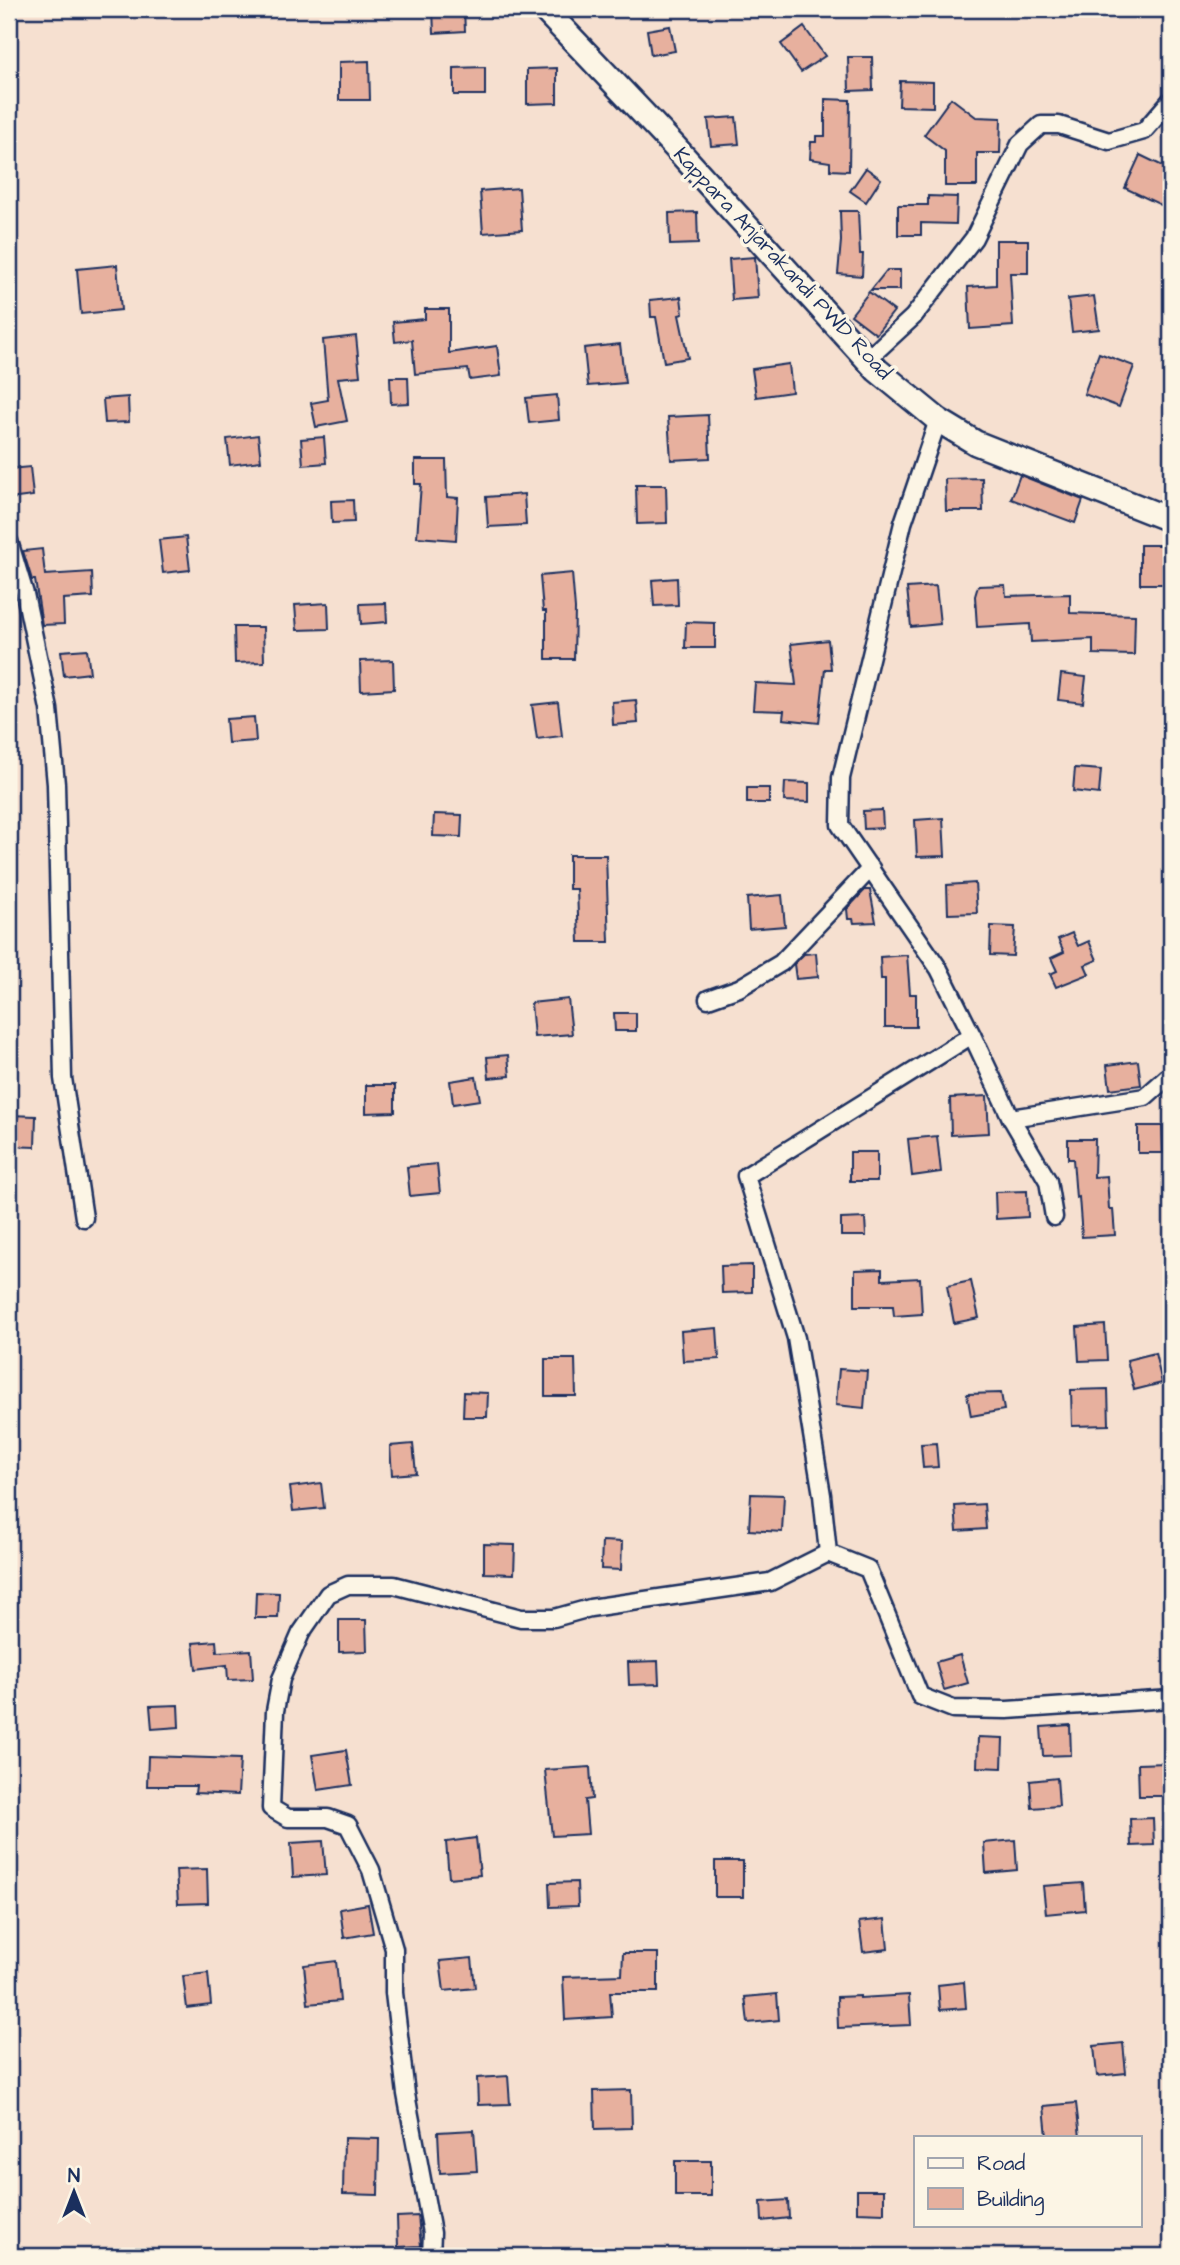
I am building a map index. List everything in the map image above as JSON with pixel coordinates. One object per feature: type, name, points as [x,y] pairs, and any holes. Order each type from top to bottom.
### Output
[{"type":"main road","name":"Kappara Anjarakandi PWD Road","points":[[544,9],[675,147],[870,361],[938,419],[976,443],[1171,520]]},
{"type":"street","points":[[870,361],[874,353],[913,317],[974,238],[1020,144],[1041,125],[1059,125],[1109,141],[1144,131],[1171,100]]},
{"type":"street","points":[[938,419],[903,523],[841,778],[840,825],[939,969],[1011,1118],[1048,1181],[1054,1217]]},
{"type":"street","points":[[9,541],[24,594],[49,709],[56,784],[63,1078],[84,1218]]},
{"type":"street","points":[[708,999],[740,988],[781,963],[871,868]]},
{"type":"street","points":[[828,1553],[822,1495],[796,1338],[746,1176],[972,1035]]},
{"type":"street","points":[[1011,1118],[1144,1097],[1171,1074]]},
{"type":"street","points":[[431,2256],[432,2233],[406,2094],[394,1993],[394,1949],[371,1870],[348,1825],[328,1818],[288,1818],[271,1808],[275,1711],[281,1679],[301,1633],[328,1594],[348,1586],[394,1586],[521,1618],[554,1618],[590,1608],[770,1582],[828,1553],[868,1569],[920,1696],[953,1709],[993,1710],[1171,1699]]},
{"type":"building","points":[[433,9],[464,9],[465,31],[434,33]]},
{"type":"building","points":[[670,26],[675,51],[651,55],[647,30]]},
{"type":"building","points":[[804,27],[825,56],[801,72],[781,44]]},
{"type":"building","points":[[848,57],[872,57],[873,90],[849,91]]},
{"type":"building","points":[[369,61],[370,100],[339,100],[339,62]]},
{"type":"building","points":[[485,67],[485,95],[454,95],[454,68]]},
{"type":"building","points":[[557,68],[557,103],[527,104],[527,69]]},
{"type":"building","points":[[900,81],[933,82],[933,107],[899,106]]},
{"type":"building","points":[[951,98],[976,117],[1001,118],[1000,153],[977,153],[977,186],[945,186],[945,151],[924,135]]},
{"type":"building","points":[[825,99],[850,100],[849,171],[830,170],[830,162],[810,159],[811,142],[816,142],[816,136],[825,136]]},
{"type":"building","points":[[736,117],[739,144],[711,146],[708,119]]},
{"type":"building","points":[[1140,155],[1171,170],[1171,189],[1163,206],[1125,188]]},
{"type":"building","points":[[866,168],[881,179],[866,202],[850,191]]},
{"type":"building","points":[[519,188],[522,230],[483,233],[480,191]]},
{"type":"building","points":[[928,196],[957,197],[956,224],[921,223],[921,235],[898,235],[898,205],[928,205]]},
{"type":"building","points":[[840,211],[858,211],[860,254],[863,254],[862,276],[838,274]]},
{"type":"building","points":[[697,212],[698,244],[670,245],[669,213]]},
{"type":"building","points":[[996,240],[1028,240],[1028,273],[1010,273],[1013,326],[970,329],[968,287],[996,285]]},
{"type":"building","points":[[755,257],[758,298],[732,300],[729,259]]},
{"type":"building","points":[[117,265],[121,310],[81,314],[77,269]]},
{"type":"building","points":[[887,270],[900,270],[900,290],[871,290]]},
{"type":"building","points":[[869,292],[894,311],[876,334],[851,315]]},
{"type":"building","points":[[1094,296],[1099,329],[1072,332],[1068,299]]},
{"type":"building","points":[[681,297],[683,314],[679,315],[688,358],[664,362],[656,317],[651,317],[650,300]]},
{"type":"building","points":[[425,309],[449,309],[449,353],[497,346],[501,376],[470,380],[468,369],[415,374],[412,340],[395,342],[393,322],[425,319]]},
{"type":"building","points":[[356,336],[360,376],[338,378],[347,421],[316,427],[311,403],[328,400],[323,340]]},
{"type":"building","points":[[620,344],[625,383],[588,386],[584,348]]},
{"type":"building","points":[[1099,353],[1134,366],[1119,407],[1084,394]]},
{"type":"building","points":[[789,364],[792,392],[756,397],[752,369]]},
{"type":"building","points":[[390,377],[408,377],[409,403],[391,404]]},
{"type":"building","points":[[557,395],[559,420],[529,423],[526,398]]},
{"type":"building","points":[[128,397],[129,422],[105,423],[103,399]]},
{"type":"building","points":[[708,415],[710,458],[671,460],[668,417]]},
{"type":"building","points":[[258,435],[261,461],[230,465],[227,439]]},
{"type":"building","points":[[324,437],[326,463],[303,465],[301,439]]},
{"type":"building","points":[[415,460],[446,460],[447,497],[458,498],[456,540],[417,537],[421,484],[415,484]]},
{"type":"building","points":[[30,467],[33,496],[9,499],[9,469]]},
{"type":"building","points":[[1020,475],[1083,500],[1075,523],[1011,499]]},
{"type":"building","points":[[982,478],[983,511],[946,511],[945,479]]},
{"type":"building","points":[[636,485],[666,485],[667,523],[637,524]]},
{"type":"building","points":[[524,494],[526,525],[488,527],[486,497]]},
{"type":"building","points":[[353,500],[354,522],[332,523],[331,501]]},
{"type":"building","points":[[186,537],[190,570],[163,573],[159,540]]},
{"type":"building","points":[[1140,545],[1171,545],[1171,584],[1140,584]]},
{"type":"building","points":[[42,549],[45,575],[92,572],[93,597],[63,599],[64,624],[42,625],[35,580],[32,580],[23,551]]},
{"type":"building","points":[[572,573],[575,609],[574,659],[546,659],[546,611],[543,611],[540,576]]},
{"type":"building","points":[[677,578],[678,605],[654,606],[652,580]]},
{"type":"building","points":[[1005,585],[1006,596],[1070,594],[1070,613],[1135,615],[1134,655],[1093,654],[1093,639],[1031,642],[1030,624],[977,627],[975,596],[978,586]]},
{"type":"building","points":[[936,586],[940,624],[911,627],[907,588]]},
{"type":"building","points":[[328,603],[329,629],[297,630],[295,605]]},
{"type":"building","points":[[386,603],[387,622],[361,624],[360,604]]},
{"type":"building","points":[[686,622],[715,623],[715,648],[685,648]]},
{"type":"building","points":[[234,627],[263,627],[264,662],[235,663]]},
{"type":"building","points":[[828,640],[831,669],[825,669],[819,723],[783,719],[784,711],[753,710],[755,683],[796,685],[791,644]]},
{"type":"building","points":[[87,649],[90,673],[64,676],[61,651]]},
{"type":"building","points":[[393,660],[394,689],[361,691],[360,661]]},
{"type":"building","points":[[1061,674],[1086,677],[1083,703],[1058,700]]},
{"type":"building","points":[[636,700],[638,723],[613,725],[612,702]]},
{"type":"building","points":[[558,702],[562,736],[537,739],[532,705]]},
{"type":"building","points":[[254,717],[256,741],[228,743],[226,719]]},
{"type":"building","points":[[1075,768],[1101,770],[1099,794],[1073,791]]},
{"type":"building","points":[[785,782],[809,783],[809,802],[784,801]]},
{"type":"building","points":[[747,788],[769,788],[769,803],[747,803]]},
{"type":"building","points":[[882,810],[883,828],[864,829],[863,811]]},
{"type":"building","points":[[434,814],[462,815],[461,837],[433,836]]},
{"type":"building","points":[[943,818],[945,856],[917,857],[915,820]]},
{"type":"building","points":[[569,855],[606,855],[609,942],[579,942],[577,889],[569,889]]},
{"type":"building","points":[[975,883],[977,913],[948,914],[947,885]]},
{"type":"building","points":[[865,890],[870,890],[876,922],[854,923],[853,919],[848,919],[847,909]]},
{"type":"building","points":[[782,895],[785,926],[749,929],[747,898]]},
{"type":"building","points":[[991,926],[1015,927],[1013,956],[990,955]]},
{"type":"building","points":[[1072,933],[1078,946],[1089,941],[1097,960],[1085,965],[1089,974],[1056,987],[1050,974],[1057,971],[1051,958],[1064,952],[1058,939]]},
{"type":"building","points":[[816,953],[818,977],[796,979],[794,964],[804,954]]},
{"type":"building","points":[[907,955],[910,994],[916,994],[916,1027],[885,1027],[885,979],[881,979],[880,957]]},
{"type":"building","points":[[568,999],[572,1034],[534,1037],[531,1003]]},
{"type":"building","points":[[614,1013],[636,1013],[636,1031],[615,1031]]},
{"type":"building","points":[[508,1055],[510,1076],[489,1078],[487,1057]]},
{"type":"building","points":[[1138,1061],[1141,1085],[1110,1089],[1107,1065]]},
{"type":"building","points":[[476,1077],[480,1100],[453,1104],[450,1081]]},
{"type":"building","points":[[366,1085],[395,1085],[395,1112],[366,1113]]},
{"type":"building","points":[[987,1096],[989,1133],[951,1135],[950,1098]]},
{"type":"building","points":[[9,1115],[36,1116],[35,1147],[9,1146]]},
{"type":"building","points":[[1138,1126],[1162,1126],[1163,1153],[1138,1153]]},
{"type":"building","points":[[937,1136],[941,1172],[912,1176],[908,1139]]},
{"type":"building","points":[[1068,1139],[1095,1139],[1094,1177],[1107,1176],[1109,1209],[1113,1209],[1115,1235],[1082,1237],[1073,1159],[1068,1159]]},
{"type":"building","points":[[850,1152],[877,1152],[877,1181],[850,1181]]},
{"type":"building","points":[[437,1164],[440,1193],[410,1196],[407,1167]]},
{"type":"building","points":[[1027,1191],[1028,1217],[996,1219],[995,1192]]},
{"type":"building","points":[[865,1218],[866,1236],[841,1236],[841,1219]]},
{"type":"building","points":[[752,1265],[752,1292],[722,1293],[721,1266]]},
{"type":"building","points":[[882,1269],[882,1280],[920,1278],[922,1314],[894,1316],[893,1306],[855,1306],[855,1270]]},
{"type":"building","points":[[971,1281],[979,1318],[954,1323],[947,1286]]},
{"type":"building","points":[[1105,1325],[1107,1360],[1079,1361],[1077,1327]]},
{"type":"building","points":[[717,1328],[719,1359],[683,1361],[681,1331]]},
{"type":"building","points":[[1155,1353],[1162,1383],[1134,1390],[1127,1360]]},
{"type":"building","points":[[545,1359],[575,1359],[576,1396],[545,1396]]},
{"type":"building","points":[[839,1369],[867,1371],[864,1408],[836,1405]]},
{"type":"building","points":[[1108,1389],[1109,1425],[1072,1426],[1071,1390]]},
{"type":"building","points":[[464,1392],[488,1393],[487,1417],[463,1417]]},
{"type":"building","points":[[1001,1393],[1004,1410],[971,1416],[967,1394]]},
{"type":"building","points":[[936,1443],[938,1467],[923,1468],[921,1444]]},
{"type":"building","points":[[413,1444],[416,1473],[392,1475],[390,1446]]},
{"type":"building","points":[[321,1483],[324,1508],[293,1511],[290,1487]]},
{"type":"building","points":[[751,1494],[784,1495],[782,1532],[749,1530]]},
{"type":"building","points":[[984,1504],[986,1529],[957,1531],[955,1506]]},
{"type":"building","points":[[602,1541],[622,1542],[621,1570],[601,1569]]},
{"type":"building","points":[[484,1544],[515,1545],[514,1574],[484,1573]]},
{"type":"building","points":[[256,1592],[279,1593],[278,1618],[255,1618]]},
{"type":"building","points":[[339,1620],[366,1620],[367,1651],[339,1652]]},
{"type":"building","points":[[216,1641],[217,1652],[251,1650],[253,1679],[228,1680],[227,1665],[196,1669],[193,1643]]},
{"type":"building","points":[[960,1655],[968,1683],[944,1690],[936,1662]]},
{"type":"building","points":[[658,1661],[659,1684],[629,1685],[628,1662]]},
{"type":"building","points":[[178,1705],[179,1727],[152,1729],[150,1706]]},
{"type":"building","points":[[1070,1725],[1071,1755],[1043,1756],[1041,1727]]},
{"type":"building","points":[[978,1737],[1003,1738],[1002,1768],[977,1767]]},
{"type":"building","points":[[346,1750],[352,1785],[318,1790],[312,1755]]},
{"type":"building","points":[[148,1756],[240,1759],[238,1795],[195,1793],[196,1786],[147,1786]]},
{"type":"building","points":[[1167,1763],[1168,1796],[1139,1796],[1138,1764]]},
{"type":"building","points":[[590,1767],[592,1799],[585,1800],[588,1834],[552,1836],[545,1770]]},
{"type":"building","points":[[1057,1778],[1059,1806],[1032,1808],[1030,1781]]},
{"type":"building","points":[[1153,1818],[1154,1845],[1131,1846],[1130,1819]]},
{"type":"building","points":[[476,1838],[480,1875],[449,1878],[446,1842]]},
{"type":"building","points":[[1015,1840],[1017,1870],[986,1873],[984,1843]]},
{"type":"building","points":[[323,1841],[326,1875],[293,1877],[291,1843]]},
{"type":"building","points":[[715,1861],[743,1861],[743,1897],[715,1897]]},
{"type":"building","points":[[207,1869],[208,1903],[178,1904],[176,1870]]},
{"type":"building","points":[[577,1882],[578,1906],[550,1907],[549,1883]]},
{"type":"building","points":[[1083,1883],[1085,1910],[1046,1914],[1043,1886]]},
{"type":"building","points":[[368,1904],[373,1933],[344,1938],[340,1909]]},
{"type":"building","points":[[885,1919],[888,1949],[863,1952],[859,1922]]},
{"type":"building","points":[[623,1953],[658,1953],[658,1992],[610,1992],[612,2017],[565,2020],[563,1977],[622,1975]]},
{"type":"building","points":[[472,1958],[475,1988],[444,1991],[440,1961]]},
{"type":"building","points":[[336,1961],[340,2001],[308,2004],[304,1965]]},
{"type":"building","points":[[208,1973],[211,2005],[187,2008],[183,1976]]},
{"type":"building","points":[[964,1982],[966,2008],[940,2010],[938,1985]]},
{"type":"building","points":[[777,1994],[779,2020],[748,2023],[745,1997]]},
{"type":"building","points":[[909,1995],[911,2025],[838,2028],[837,1997]]},
{"type":"building","points":[[1123,2043],[1126,2073],[1097,2076],[1094,2046]]},
{"type":"building","points":[[508,2076],[510,2104],[478,2105],[477,2078]]},
{"type":"building","points":[[631,2090],[632,2128],[595,2129],[594,2091]]},
{"type":"building","points":[[1076,2103],[1080,2136],[1047,2136],[1044,2106]]},
{"type":"building","points":[[474,2130],[477,2171],[440,2173],[438,2132]]},
{"type":"building","points":[[344,2138],[379,2139],[378,2195],[343,2194]]},
{"type":"building","points":[[675,2161],[711,2161],[711,2196],[675,2196]]},
{"type":"building","points":[[857,2190],[884,2190],[884,2213],[857,2212]]},
{"type":"building","points":[[788,2200],[789,2218],[762,2221],[761,2202]]},
{"type":"building","points":[[418,2216],[421,2246],[398,2247],[397,2217]]}]
